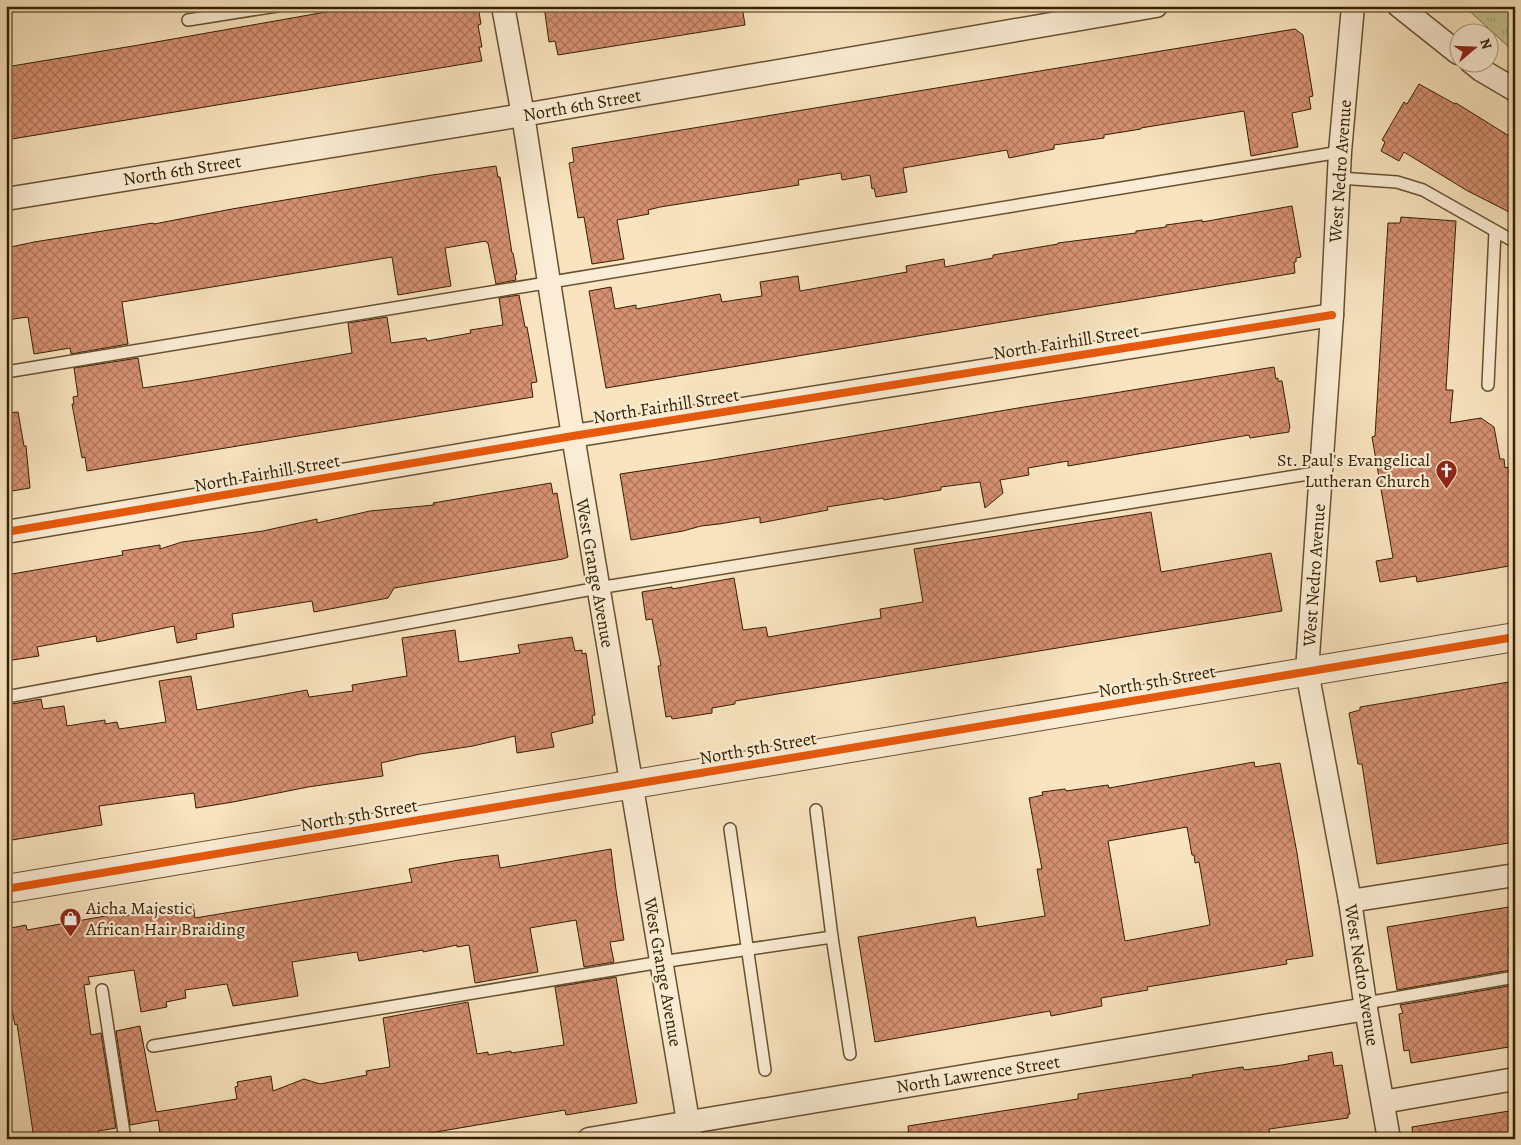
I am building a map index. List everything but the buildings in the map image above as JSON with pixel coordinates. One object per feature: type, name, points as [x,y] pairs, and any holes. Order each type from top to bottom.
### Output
[{"type":"street","name":"West Grange Avenue","points":[[503,6],[523,115],[572,436],[690,1131]]},
{"type":"street","name":"North 6th Street","points":[[6,198],[523,115],[1156,6]]},
{"type":"street","name":"West Nedro Avenue","points":[[1353,6],[1340,152],[1332,315],[1307,671],[1350,901],[1389,1139]]},
{"type":"street","points":[[1399,6],[1448,45]]},
{"type":"street","points":[[1484,72],[1515,90]]},
{"type":"street","name":"North Fairhill Street","points":[[6,532],[572,436],[1332,315]]},
{"type":"street","name":"North 5th Street","points":[[6,889],[1515,637]]},
{"type":"street","points":[[1350,901],[1515,875]]},
{"type":"street","name":"North Lawrence Street","points":[[589,1139],[690,1131],[1366,1006]]},
{"type":"street","points":[[1383,1102],[1515,1079]]},
{"type":"lane","points":[[188,20],[277,6]]},
{"type":"lane","points":[[6,372],[1340,152]]},
{"type":"lane","points":[[1339,178],[1397,182],[1423,190],[1515,242]]},
{"type":"lane","points":[[1488,385],[1495,231]]},
{"type":"lane","points":[[6,697],[598,588],[1321,472]]},
{"type":"lane","points":[[816,810],[832,937],[850,1054]]},
{"type":"lane","points":[[730,829],[765,1070]]},
{"type":"lane","points":[[153,1046],[661,962],[832,937]]},
{"type":"lane","points":[[1366,1006],[1515,977]]},
{"type":"lane","points":[[102,990],[125,1139]]},
{"type":"green space","points":[[1464,6],[1515,6],[1515,51],[1498,37],[1498,22],[1481,22]]},
{"type":"cycle path","points":[[6,532],[573,436],[1332,315]]},
{"type":"cycle path","points":[[6,889],[1515,637]]},
{"type":"place","name":"St. Paul's Evangelical Lutheran Church","points":[[1446,489]]},
{"type":"place","name":"Aicha Majestic African Hair Braiding","points":[[70,937]]}]
